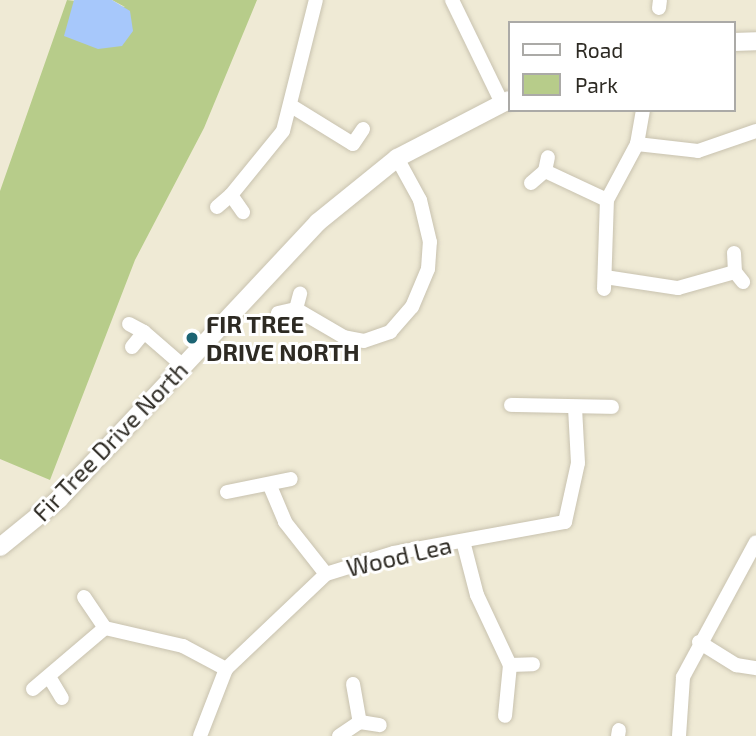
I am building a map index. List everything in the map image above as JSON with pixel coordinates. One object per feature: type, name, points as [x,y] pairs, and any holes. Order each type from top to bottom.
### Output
[{"type":"street","points":[[217,207],[274,148],[293,107],[316,0]]},
{"type":"street","points":[[452,0],[506,102]]},
{"type":"street","points":[[735,42],[756,41]]},
{"type":"street","name":"Fir Tree Drive North","points":[[0,547],[59,499],[297,242],[397,158],[506,102]]},
{"type":"street","points":[[293,107],[353,144],[363,129]]},
{"type":"street","points":[[643,112],[638,144],[607,200],[605,283],[678,288],[739,277],[734,253]]},
{"type":"street","points":[[638,144],[698,151],[756,131]]},
{"type":"street","points":[[278,313],[296,309],[344,337],[364,341],[390,332],[412,307],[429,269],[428,226],[397,158]]},
{"type":"street","points":[[531,183],[546,164],[607,200]]},
{"type":"street","points":[[231,195],[243,212]]},
{"type":"street","points":[[296,309],[300,294]]},
{"type":"street","points":[[128,324],[144,332],[182,365]]},
{"type":"street","points":[[132,347],[144,332]]},
{"type":"street","points":[[511,405],[612,407]]},
{"type":"street","name":"Wood Lea","points":[[200,736],[226,669],[326,574],[394,552],[565,522],[578,463],[575,408]]},
{"type":"street","points":[[227,492],[270,486],[291,479]]},
{"type":"street","points":[[270,486],[285,522],[326,574]]},
{"type":"street","points":[[463,541],[477,595],[510,665],[505,716]]},
{"type":"street","points":[[679,736],[683,677],[699,642],[756,542]]},
{"type":"street","points":[[84,597],[105,628],[183,646],[226,669]]},
{"type":"street","points":[[33,689],[51,680],[105,628]]},
{"type":"street","points":[[699,642],[736,665],[756,668]]},
{"type":"street","points":[[510,665],[533,664]]},
{"type":"street","points":[[51,680],[62,698]]},
{"type":"street","points":[[353,684],[360,722]]},
{"type":"street","points":[[339,736],[360,722],[380,725]]},
{"type":"green space","points":[[67,0],[125,7],[112,0],[257,0],[204,128],[135,260],[50,480],[0,459],[0,191]]},
{"type":"water","points":[[74,0],[112,0],[130,11],[133,31],[122,46],[98,49],[64,36]]},
{"type":"place","name":"FIR TREE DRIVE NORTH","points":[[192,338]]}]
